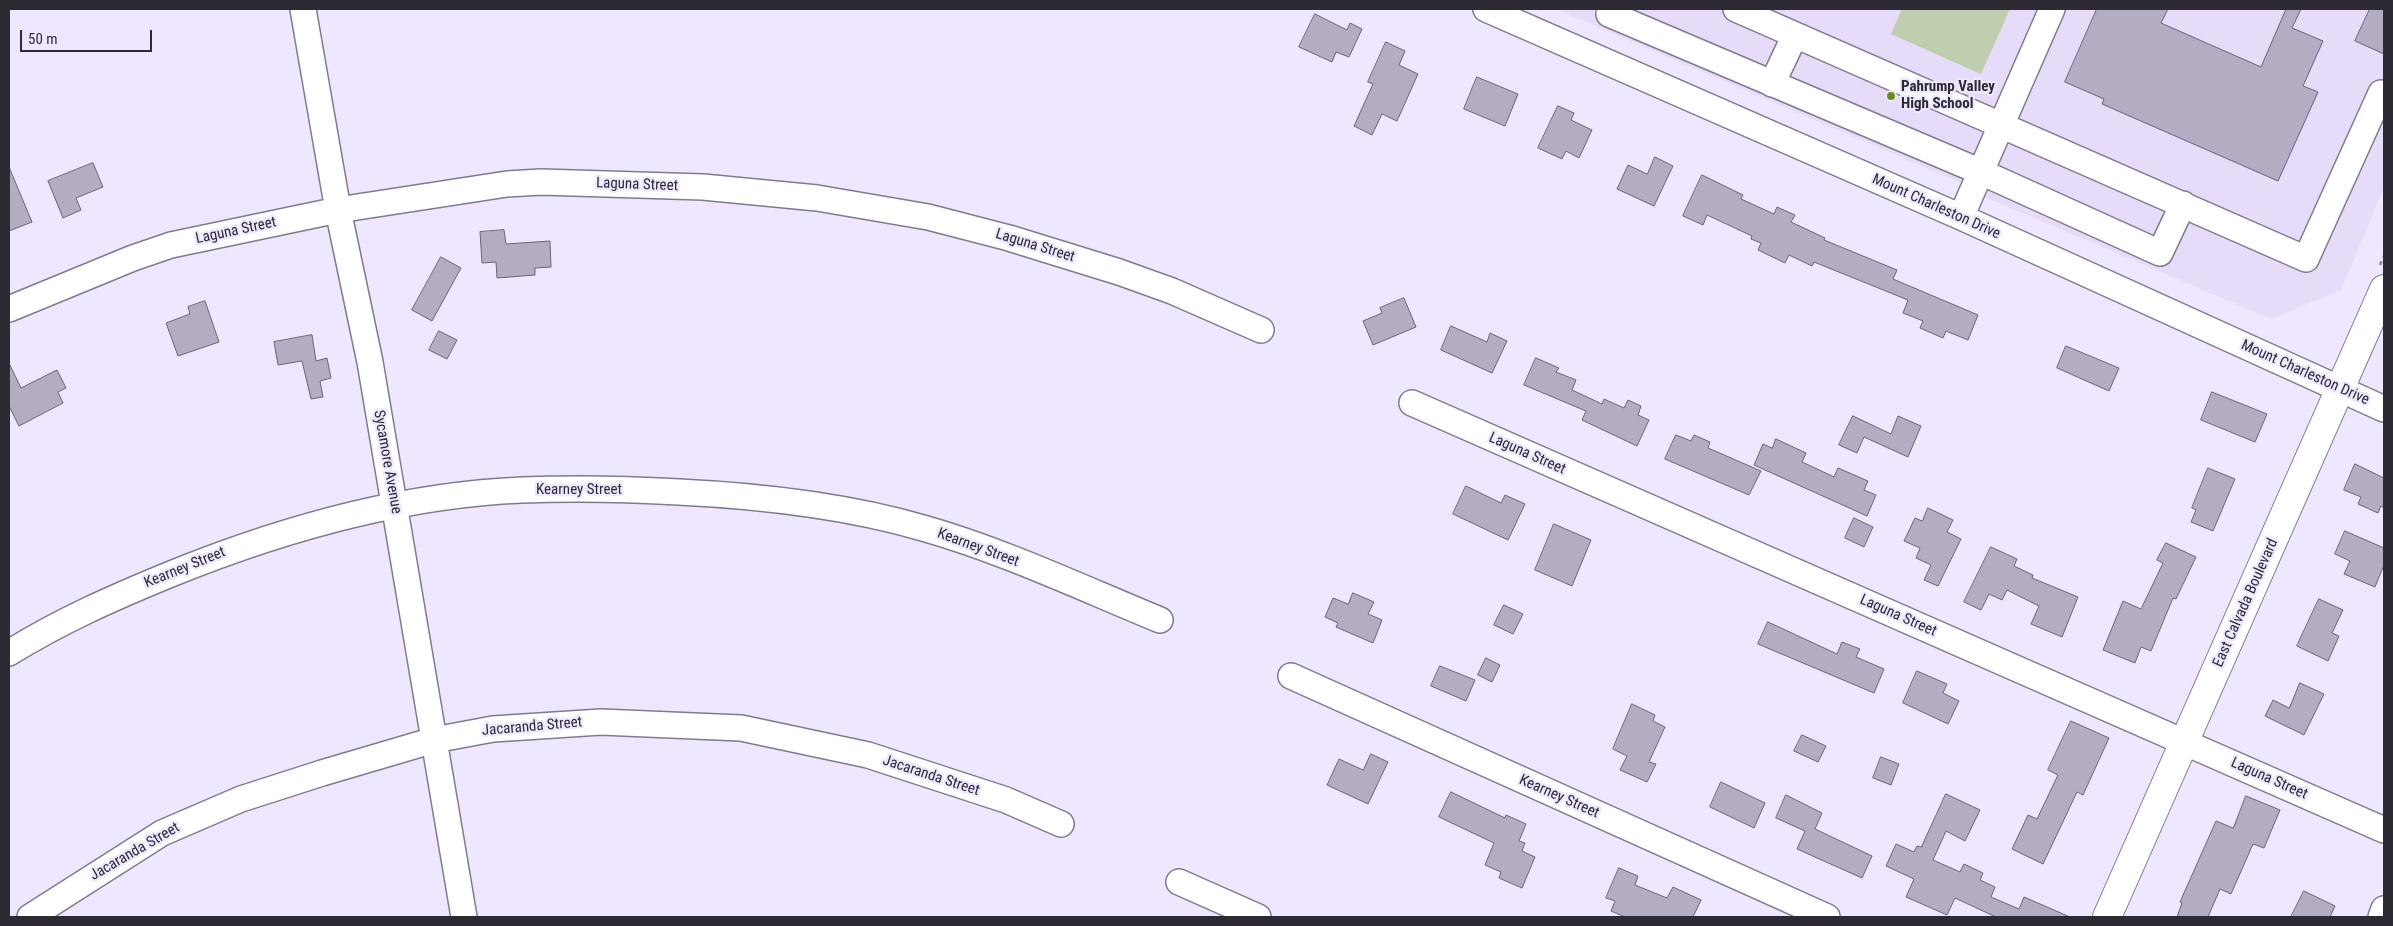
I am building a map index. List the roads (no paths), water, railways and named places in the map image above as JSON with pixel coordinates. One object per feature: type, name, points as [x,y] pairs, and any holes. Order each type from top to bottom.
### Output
[{"type":"main road","name":"East Calvada Boulevard","points":[[2107,917],[2341,390],[2382,277]]},
{"type":"street","name":"Sycamore Avenue","points":[[303,9],[338,210],[370,362],[464,917]]},
{"type":"street","name":"Mount Charleston Drive","points":[[1486,9],[1961,217],[2384,408]]},
{"type":"street","points":[[1612,9],[1609,14],[1981,172],[2160,253],[2183,204]]},
{"type":"street","points":[[1736,9],[2306,259],[2381,93]]},
{"type":"street","points":[[1961,217],[2052,9]]},
{"type":"street","points":[[1772,84],[1795,34]]},
{"type":"street","name":"Laguna Street","points":[[9,309],[133,258],[171,245],[338,210],[507,184],[541,182],[704,187],[818,198],[928,217],[1009,238],[1172,291],[1261,330]]},
{"type":"street","name":"Laguna Street","points":[[1412,403],[2384,830]]},
{"type":"street","name":"Kearney Street","points":[[9,653],[43,632],[113,598],[231,550],[277,534],[394,506],[520,490],[620,489],[739,494],[831,507],[921,527],[972,544],[1160,620]]},
{"type":"street","name":"Kearney Street","points":[[1291,676],[1827,917]]},
{"type":"street","name":"Jacaranda Street","points":[[30,917],[171,830],[241,799],[434,740],[493,729],[601,722],[742,728],[868,755],[1006,800],[1061,824]]},
{"type":"street","points":[[1178,882],[1258,917]]},
{"type":"street","points":[[2381,917],[2384,909]]},
{"type":"place","name":"Pahrump Valley High School","points":[[1891,96]]}]
